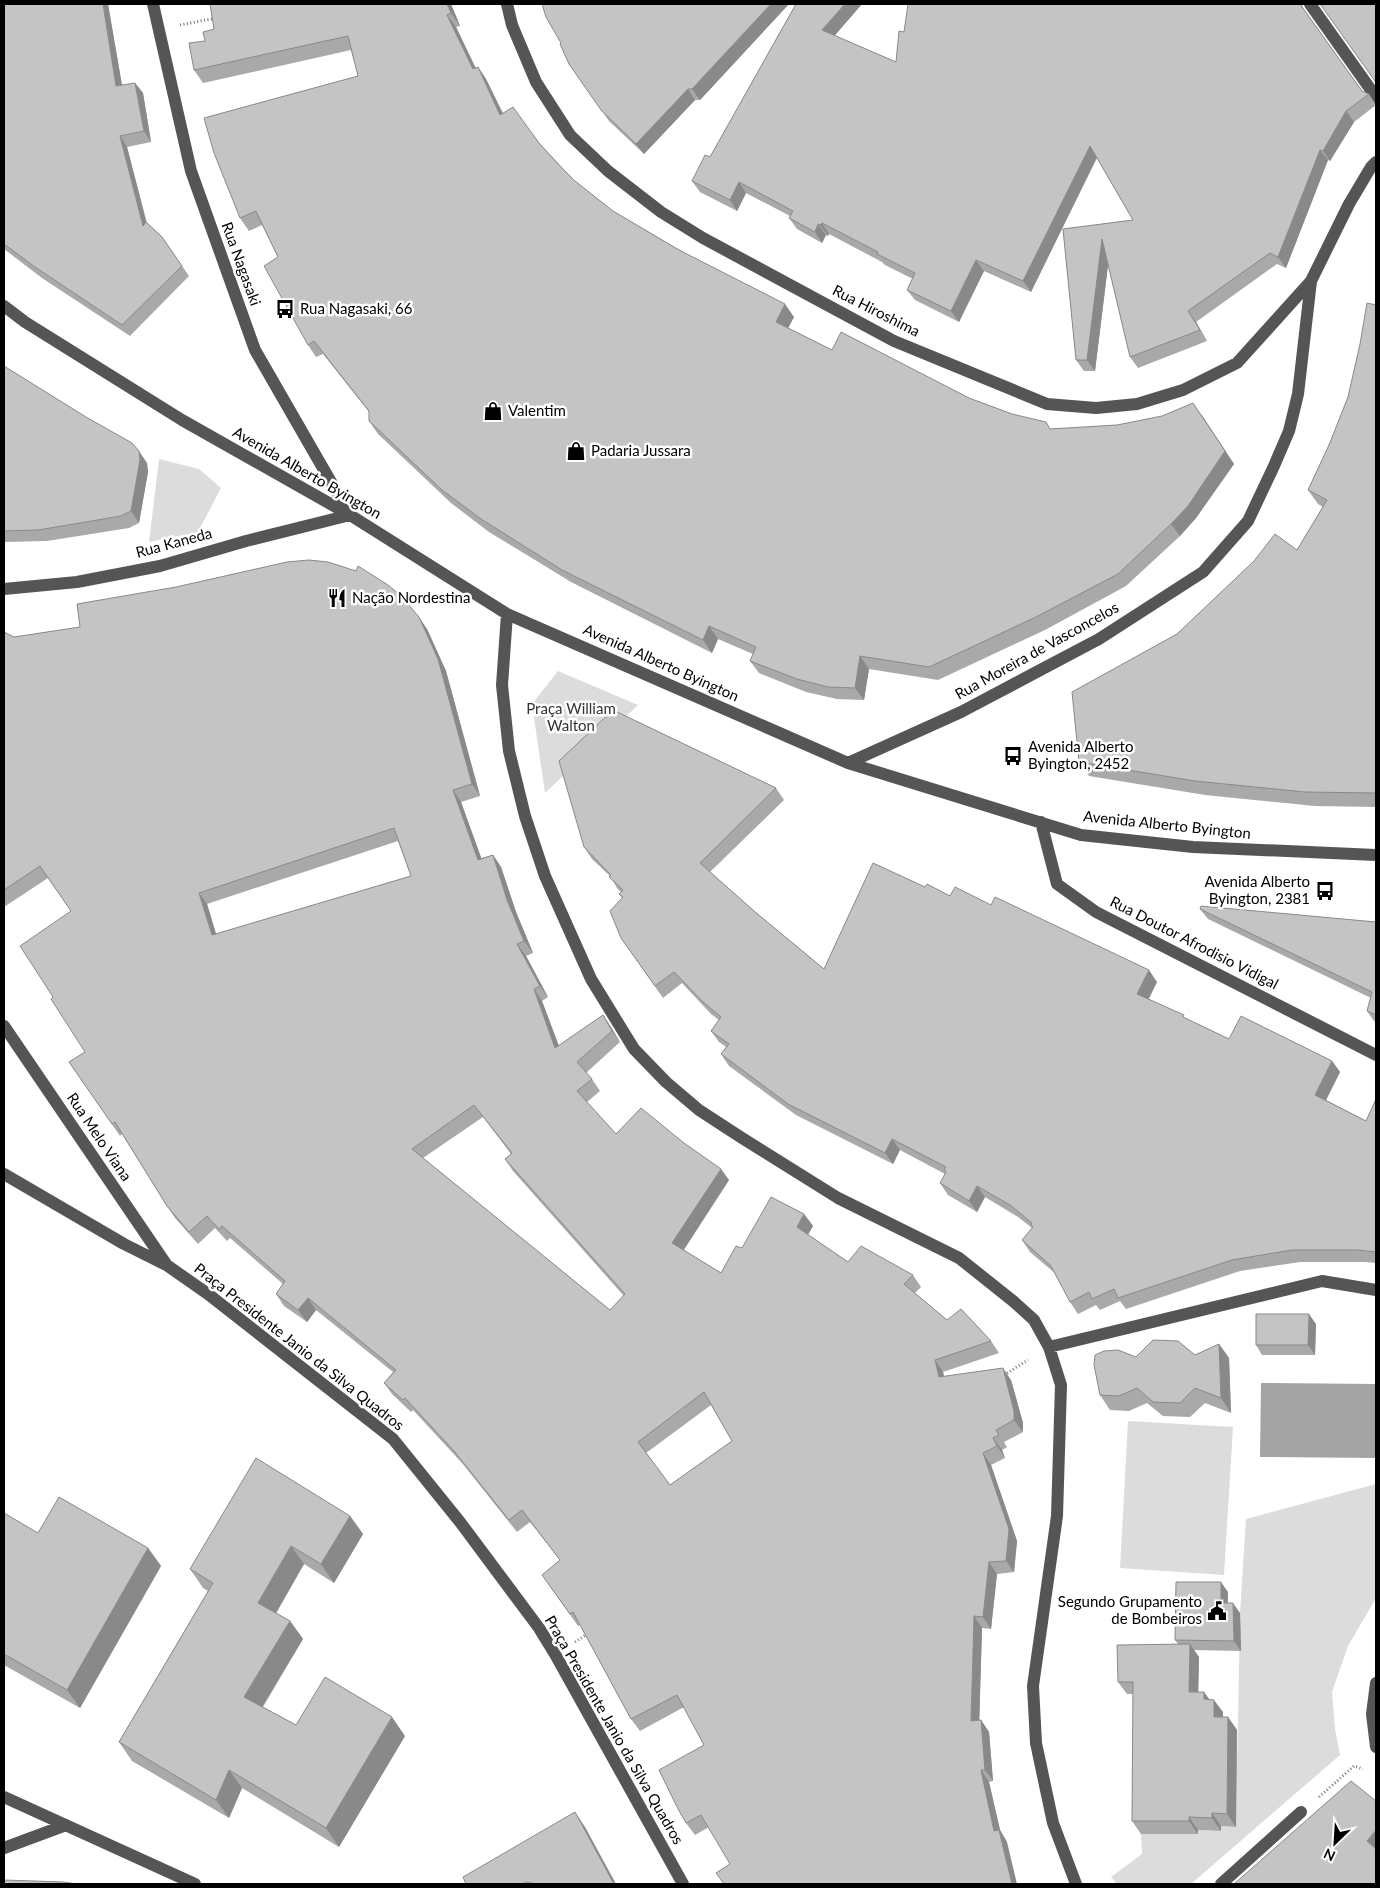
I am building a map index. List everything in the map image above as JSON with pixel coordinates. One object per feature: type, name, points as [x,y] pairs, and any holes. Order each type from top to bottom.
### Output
[{"type":"street","name":"Rua Nagasaki","points":[[153,4],[157,29],[191,171],[255,350],[350,515]]},
{"type":"street","name":"Rua Hiroshima","points":[[507,4],[512,25],[536,82],[570,135],[608,171],[661,212],[703,238],[894,341],[1046,404],[1104,407],[1136,404],[1183,390],[1237,363],[1310,281]]},
{"type":"street","points":[[1310,4],[1376,96]]},
{"type":"street","name":"Rua Moreira de Vasconcelos","points":[[848,763],[961,712],[1099,639],[1203,572],[1248,521],[1289,431],[1298,394],[1310,281],[1349,204],[1371,167],[1376,162]]},
{"type":"street","name":"Avenida Alberto Byington","points":[[4,306],[24,322],[182,420],[350,515],[507,614],[848,763],[1080,835],[1193,847],[1376,854]]},
{"type":"street","name":"Rua Kaneda","points":[[4,589],[77,582],[160,566],[246,541],[350,515]]},
{"type":"street","points":[[507,614],[502,685],[509,751],[525,816],[545,876],[590,979],[634,1049],[666,1082],[699,1110],[742,1138],[838,1198],[959,1258],[1034,1320],[1049,1347],[1061,1385],[1057,1516],[1032,1686],[1036,1743],[1053,1823],[1076,1884]]},
{"type":"street","name":"Rua Doutor Afrodisio Vidigal","points":[[1041,822],[1058,884],[1096,912],[1376,1055]]},
{"type":"street","name":"Rua Melo Viana","points":[[4,1026],[168,1266]]},
{"type":"street","points":[[4,1174],[116,1239],[168,1266]]},
{"type":"street","name":"Praça Presidente Janio da Silva Quadros","points":[[168,1266],[208,1294],[393,1439],[460,1522],[539,1628],[683,1884]]},
{"type":"street","points":[[1049,1347],[1322,1281],[1376,1290]]},
{"type":"street","points":[[1376,1683],[1372,1714],[1376,1747]]},
{"type":"street","points":[[4,1797],[195,1884]]},
{"type":"street","points":[[1221,1884],[1301,1812]]},
{"type":"street","points":[[4,1848],[66,1825]]},
{"type":"path","points":[[157,29],[222,17]]},
{"type":"path","points":[[999,1378],[1049,1347]]},
{"type":"path","points":[[555,1654],[597,1628]]},
{"type":"path","points":[[1301,1812],[1354,1766],[1369,1770]]},
{"type":"green space","points":[[159,459],[199,469],[221,488],[198,532],[149,542]]},
{"type":"green space","name":"Praça William Walton","points":[[558,671],[638,705],[545,793],[532,704]]},
{"type":"green space","points":[[1128,1421],[1233,1427],[1224,1575],[1120,1568]]},
{"type":"green space","points":[[1376,1484],[1376,1598],[1348,1646],[1332,1692],[1335,1729],[1340,1755],[1191,1884],[1117,1884],[1111,1877],[1142,1854],[1141,1834],[1198,1834],[1198,1830],[1221,1831],[1221,1826],[1236,1827],[1240,1613],[1246,1519]]},
{"type":"shaded area","points":[[1261,1383],[1376,1384],[1376,1458],[1260,1457]]},
{"type":"building","points":[[4,4],[103,4],[116,86],[135,83],[144,131],[120,136],[143,226],[146,222],[162,237],[182,266],[122,325],[4,244]]},
{"type":"building","points":[[210,4],[447,4],[451,13],[447,15],[473,69],[478,67],[500,115],[513,107],[539,143],[558,164],[575,181],[613,211],[679,250],[785,304],[776,322],[832,350],[841,332],[969,398],[1012,414],[1046,422],[1050,429],[1117,425],[1162,416],[1193,403],[1225,451],[1188,506],[1118,574],[1036,617],[929,667],[860,656],[855,688],[828,687],[797,679],[750,661],[756,647],[709,626],[703,640],[562,570],[481,519],[442,490],[369,421],[369,411],[314,341],[308,345],[264,266],[278,257],[256,211],[240,218],[214,153],[204,118],[358,76],[348,36],[194,70],[189,43],[205,41],[203,32],[214,29]]},
{"type":"building","points":[[542,4],[771,4],[692,89],[688,89],[636,144],[601,110],[569,64],[561,43],[546,17]]},
{"type":"building","points":[[796,4],[845,4],[822,30],[896,62],[899,31],[904,32],[908,4],[1300,4],[1362,91],[1369,94],[1346,111],[1323,151],[1320,150],[1278,257],[1270,253],[1188,311],[1200,330],[1130,357],[1102,239],[1087,360],[1076,360],[1063,229],[1133,220],[1090,146],[1023,281],[976,260],[951,311],[907,290],[915,273],[822,223],[818,224],[815,232],[789,218],[793,211],[739,182],[730,200],[692,181],[705,155],[710,157]]},
{"type":"building","points":[[1320,4],[1376,4],[1376,85],[1375,81]]},
{"type":"building","points":[[1367,303],[1376,305],[1376,793],[1305,792],[1195,781],[1079,762],[1072,692],[1177,634],[1254,561],[1275,534],[1297,550],[1327,500],[1308,490],[1329,445],[1348,397]]},
{"type":"building","points":[[4,366],[132,443],[139,451],[140,460],[131,511],[121,516],[38,530],[4,531]]},
{"type":"building","points":[[309,560],[328,562],[356,571],[358,566],[400,595],[419,617],[438,659],[472,784],[453,790],[478,860],[493,855],[507,900],[524,941],[517,944],[540,986],[534,989],[555,1048],[603,1015],[612,1031],[577,1062],[592,1079],[577,1091],[616,1134],[641,1108],[684,1143],[721,1169],[672,1243],[721,1273],[736,1246],[742,1248],[771,1197],[804,1214],[797,1227],[848,1262],[861,1246],[913,1275],[904,1284],[947,1320],[961,1309],[991,1341],[935,1360],[939,1377],[1003,1368],[1014,1411],[1014,1420],[996,1430],[999,1435],[993,1438],[997,1446],[983,1453],[1009,1529],[1006,1561],[989,1562],[983,1617],[974,1616],[971,1721],[981,1720],[985,1770],[981,1770],[994,1831],[999,1830],[1012,1884],[724,1884],[716,1873],[730,1864],[701,1815],[686,1823],[659,1770],[704,1745],[677,1695],[631,1719],[573,1612],[570,1614],[542,1575],[560,1560],[522,1510],[509,1520],[454,1451],[405,1398],[403,1400],[384,1383],[396,1370],[308,1298],[298,1310],[276,1294],[285,1281],[222,1226],[219,1229],[207,1216],[189,1232],[167,1206],[115,1122],[112,1124],[69,1062],[85,1052],[20,946],[71,911],[40,866],[4,890],[4,632],[14,637],[80,627],[77,604],[176,587],[287,562]],"holes":[[[394,828],[411,876],[212,935],[199,893]],[[474,1105],[512,1153],[505,1159],[625,1294],[610,1310],[412,1149]],[[704,1392],[732,1441],[670,1485],[638,1442]]]},
{"type":"building","points":[[613,710],[776,788],[700,863],[824,969],[873,863],[925,887],[927,884],[950,896],[955,887],[991,905],[995,897],[1149,970],[1137,994],[1184,1015],[1183,1017],[1229,1039],[1241,1016],[1332,1061],[1315,1095],[1366,1121],[1376,1099],[1376,1252],[1357,1250],[1292,1250],[1232,1260],[1118,1298],[1114,1289],[1092,1299],[1089,1292],[1070,1302],[1051,1266],[1022,1240],[1033,1227],[1032,1223],[1010,1205],[977,1186],[969,1201],[940,1183],[946,1172],[944,1170],[946,1167],[892,1139],[885,1153],[788,1104],[721,1054],[729,1044],[711,1031],[721,1017],[703,1002],[674,972],[655,986],[621,938],[610,911],[623,897],[619,894],[623,890],[609,877],[611,875],[584,847],[559,761]]},
{"type":"building","points":[[1201,906],[1376,922],[1376,1015],[1367,1011],[1372,992],[1200,909]]},
{"type":"building","points":[[1256,1314],[1309,1314],[1308,1345],[1256,1345]]},
{"type":"building","points":[[1153,1340],[1178,1341],[1195,1355],[1219,1344],[1221,1398],[1195,1388],[1180,1403],[1153,1402],[1137,1388],[1119,1396],[1100,1395],[1094,1365],[1095,1355],[1104,1351],[1118,1350],[1136,1357]]},
{"type":"building","points":[[256,1458],[350,1516],[321,1564],[291,1546],[258,1603],[290,1621],[244,1697],[296,1725],[325,1677],[392,1717],[326,1828],[229,1770],[216,1800],[119,1742],[213,1583],[190,1569]]},
{"type":"building","points":[[59,1497],[148,1548],[67,1690],[4,1654],[4,1513],[38,1533]]},
{"type":"building","points":[[1176,1582],[1221,1582],[1221,1603],[1233,1603],[1234,1641],[1175,1640]]},
{"type":"building","points":[[1190,1644],[1189,1692],[1204,1692],[1204,1699],[1214,1700],[1214,1717],[1228,1717],[1227,1814],[1212,1813],[1212,1818],[1189,1817],[1189,1821],[1132,1821],[1133,1682],[1118,1682],[1117,1645]]},
{"type":"building","points":[[1351,1781],[1376,1801],[1376,1830],[1367,1841],[1376,1849],[1376,1884],[1234,1884]]},
{"type":"building","points":[[575,1812],[614,1884],[537,1884],[525,1882],[525,1884],[466,1884],[463,1877]]},
{"type":"building","points":[[4,1880],[63,1882],[77,1884],[4,1884]]},
{"type":"place","name":"Rua Nagasaki, 66","points":[[285,309]]},
{"type":"place","name":"Valentim","points":[[493,411]]},
{"type":"place","name":"Padaria Jussara","points":[[576,451]]},
{"type":"place","name":"Nação Nordestina","points":[[337,598]]},
{"type":"place","name":"Avenida Alberto Byington, 2452","points":[[1013,756]]},
{"type":"place","name":"Avenida Alberto Byington, 2381","points":[[1325,891]]},
{"type":"place","name":"Segundo Grupamento de Bombeiros","points":[[1217,1611]]}]
